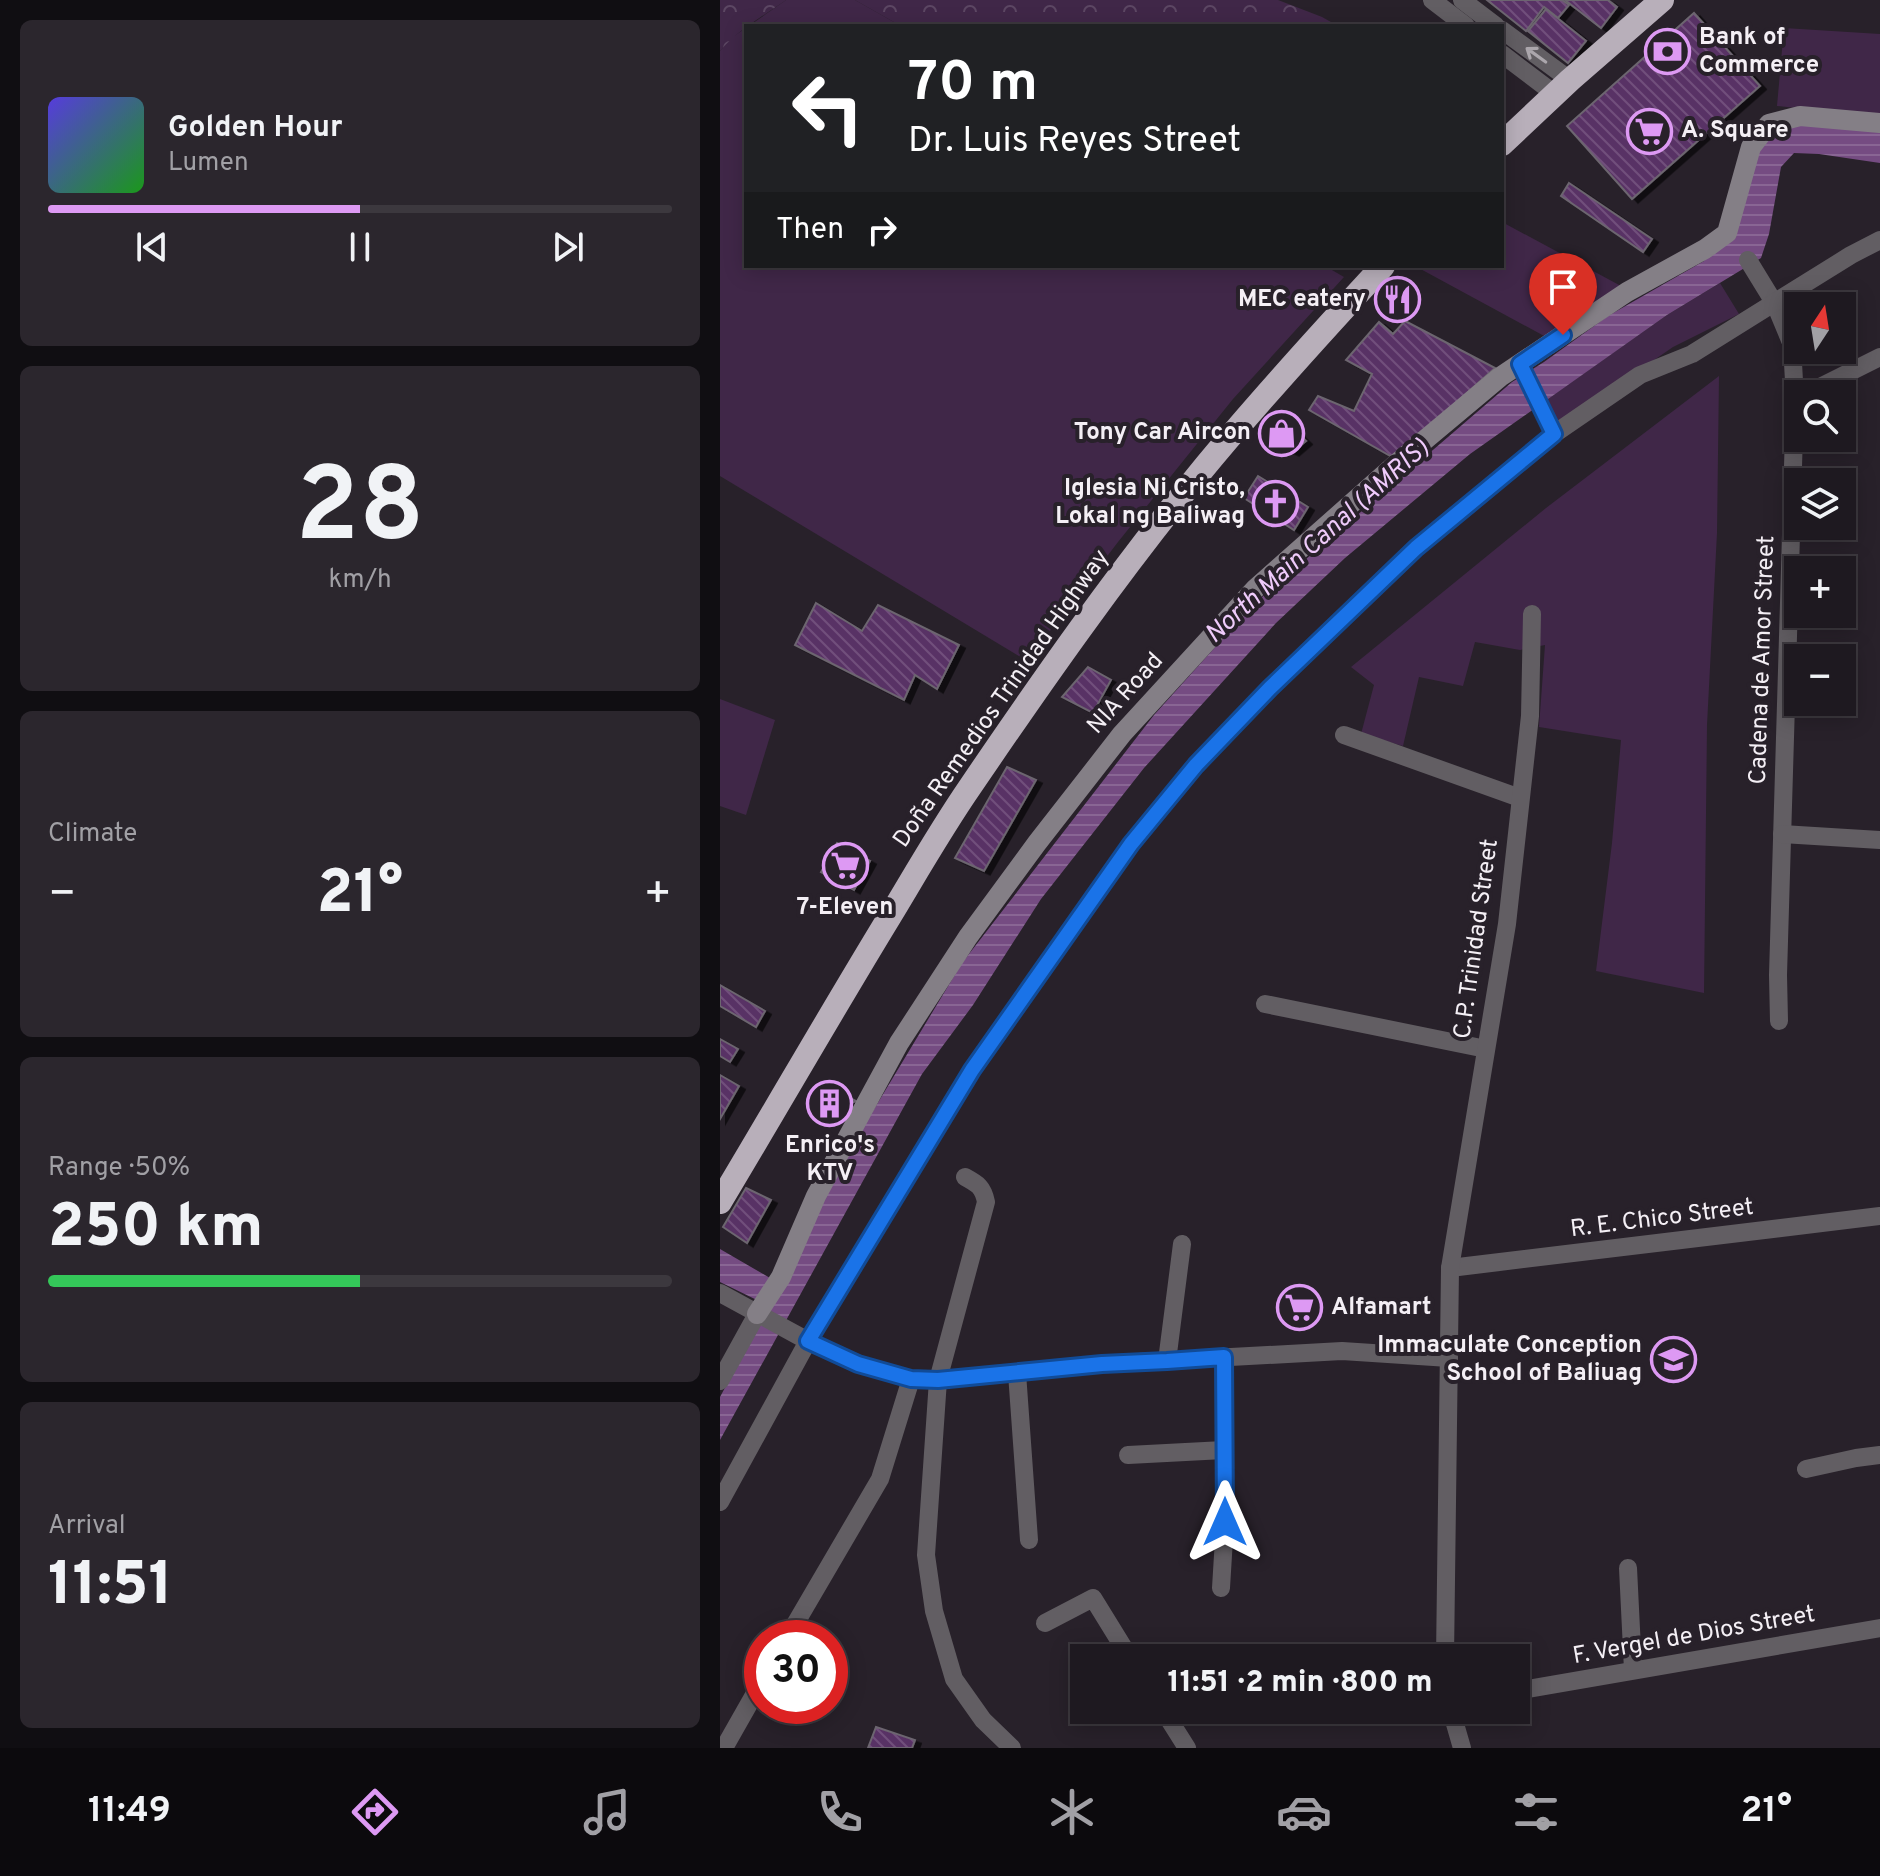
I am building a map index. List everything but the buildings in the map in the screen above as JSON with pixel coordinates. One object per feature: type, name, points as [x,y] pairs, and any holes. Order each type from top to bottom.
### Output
[{"type":"highway","points":[[1504,142],[1662,0]]},
{"type":"highway","name":"Doña Remedios Trinidad Highway","points":[[720,1202],[928,853],[1043,680],[1198,475],[1278,380],[1381,268]]},
{"type":"street","points":[[1432,0],[1463,24]]},
{"type":"street","points":[[1462,0],[1493,24]]},
{"type":"street","points":[[1504,32],[1563,88]]},
{"type":"street","points":[[1504,55],[1563,88]]},
{"type":"street","name":"NIA Road","points":[[720,1381],[767,1318],[816,1196],[899,1043],[968,937],[1122,734],[1255,589],[1500,377],[1523,369],[1627,292],[1705,249],[1727,233],[1751,147],[1769,124],[1800,116],[1880,123]]},
{"type":"street","points":[[720,1502],[808,1341],[972,1070],[1122,856],[1196,765],[1270,688],[1416,548],[1554,434],[1640,375],[1692,354],[1880,240]]},
{"type":"street","name":"Cadena de Amor Street","points":[[1748,260],[1775,304],[1792,345],[1797,380]]},
{"type":"street","points":[[1834,380],[1880,357]]},
{"type":"street","points":[[1523,369],[1554,434]]},
{"type":"street","name":"Cadena de Amor Street","points":[[1779,1021],[1782,834],[1798,452]]},
{"type":"street","name":"C.P. Trinidad Street","points":[[1445,1644],[1450,1268],[1507,924],[1530,716],[1532,614]]},
{"type":"street","points":[[1344,735],[1520,798]]},
{"type":"street","points":[[1782,834],[1880,840]]},
{"type":"street","points":[[1265,1004],[1486,1049]]},
{"type":"street","points":[[965,1177],[978,1184],[986,1202],[938,1380],[926,1555],[934,1611],[954,1679],[983,1720],[1012,1748]]},
{"type":"street","name":"R. E. Chico Street","points":[[1450,1268],[1880,1216]]},
{"type":"street","points":[[1167,1361],[1182,1244]]},
{"type":"street","points":[[720,1293],[808,1341],[858,1364],[911,1379],[938,1380],[1102,1364],[1342,1351],[1449,1358]]},
{"type":"street","points":[[1221,1588],[1225,1522],[1224,1357]]},
{"type":"street","points":[[1017,1373],[1029,1540]]},
{"type":"street","points":[[798,1620],[880,1479],[911,1379]]},
{"type":"street","points":[[1128,1455],[1224,1450]]},
{"type":"street","points":[[1806,1469],[1880,1455]]},
{"type":"street","points":[[1628,1568],[1633,1670]]},
{"type":"street","points":[[1045,1623],[1093,1598],[1121,1644]]},
{"type":"street","name":"F. Vergel de Dios Street","points":[[1530,1688],[1880,1628]]},
{"type":"street","points":[[724,1748],[744,1713]]},
{"type":"street","points":[[1172,1724],[1187,1748]]},
{"type":"street","points":[[1455,1724],[1462,1748]]},
{"type":"green space","points":[[720,0],[786,0],[752,24],[744,24],[744,29],[720,51]]},
{"type":"green space","points":[[786,0],[855,0],[897,24],[752,24]]},
{"type":"green space","points":[[855,0],[1278,0],[1334,24],[897,24]]},
{"type":"green space","points":[[1784,28],[1880,34],[1880,117],[1777,106]]},
{"type":"green space","points":[[744,29],[744,268],[1328,268],[1344,277],[1233,399],[1027,661],[720,476],[720,51]]},
{"type":"green space","points":[[1504,223],[1621,286],[1546,337],[1419,268],[1504,268]]},
{"type":"green space","points":[[1720,283],[1739,314],[1673,347],[1558,426],[1544,401],[1667,315]]},
{"type":"green space","points":[[1719,376],[1717,533],[1707,725],[1704,993],[1596,971],[1621,740],[1539,727],[1545,645],[1520,650],[1475,642],[1463,686],[1419,677],[1403,746],[1361,734],[1374,685],[1351,667],[1546,508]]},
{"type":"green space","points":[[720,699],[775,720],[746,815],[720,806]]},
{"type":"shaded area","name":"North Main Canal (AMRIS)","points":[[1808,122],[1880,132],[1880,163],[1794,153],[1781,167],[1769,234],[1761,258],[1667,315],[1470,454],[1345,558],[1276,623],[1144,768],[1041,899],[973,1005],[922,1074],[720,1440],[720,1397],[750,1341],[765,1304],[720,1282],[720,1249],[770,1278],[962,963],[1154,715],[1255,603],[1512,382],[1608,316],[1704,261],[1767,135],[1782,126]]},
{"type":"place","name":"Bank of Commerce","points":[[1668,52]]},
{"type":"place","name":"A. Square","points":[[1650,131]]},
{"type":"place","name":"MEC eatery","points":[[1397,300]]},
{"type":"place","name":"Tony Car Aircon","points":[[1282,433]]},
{"type":"place","name":"Iglesia Ni Cristo, Lokal ng Baliwag","points":[[1276,503]]},
{"type":"place","name":"7-Eleven","points":[[845,866]]},
{"type":"place","name":"Enrico's KTV","points":[[830,1104]]},
{"type":"place","name":"Alfamart","points":[[1300,1308]]},
{"type":"place","name":"Immaculate Conception School of Baliuag","points":[[1673,1360]]},
{"type":"route","points":[[1225,1522],[1224,1357],[1102,1364],[938,1380],[911,1379],[858,1364],[808,1341],[972,1070],[1131,844],[1196,765],[1270,688],[1416,548],[1554,434],[1520,364],[1563,335]]}]
